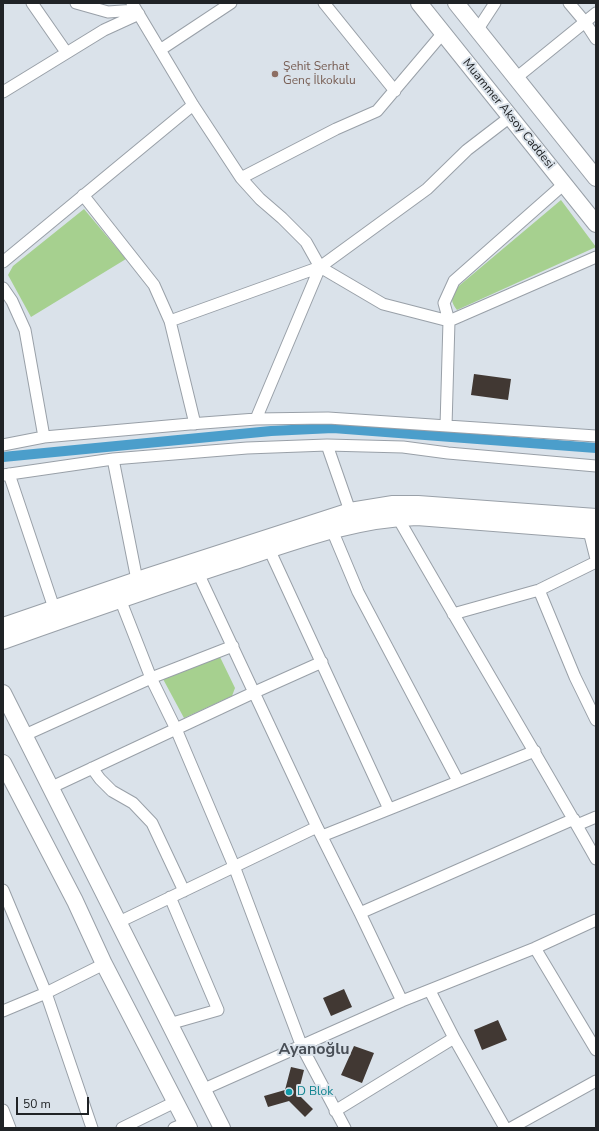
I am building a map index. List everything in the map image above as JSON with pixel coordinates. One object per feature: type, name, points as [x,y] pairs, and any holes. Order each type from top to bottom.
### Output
[{"type":"street","points":[[32,3],[66,52]]},
{"type":"street","points":[[76,3],[108,12],[136,9]]},
{"type":"street","points":[[160,50],[231,3]]},
{"type":"street","points":[[324,3],[395,92]]},
{"type":"street","name":"Muammer Aksoy Caddesi","points":[[419,3],[596,224]]},
{"type":"street","points":[[456,3],[596,178]]},
{"type":"street","points":[[478,29],[495,3]]},
{"type":"street","points":[[569,3],[585,22],[596,39]]},
{"type":"street","points":[[5,87],[104,30],[136,9]]},
{"type":"street","points":[[136,9],[193,105],[241,178],[260,199],[306,242],[320,267],[383,304],[449,321],[596,257]]},
{"type":"street","points":[[516,78],[596,13]]},
{"type":"street","points":[[241,178],[336,129],[377,111],[395,92],[443,33]]},
{"type":"street","points":[[3,262],[193,105]]},
{"type":"street","points":[[170,321],[320,267],[427,189],[467,150],[510,117]]},
{"type":"street","points":[[446,426],[449,321],[444,303],[454,281],[564,184]]},
{"type":"street","points":[[83,195],[154,285],[170,321],[195,424]]},
{"type":"street","points":[[256,419],[320,267]]},
{"type":"street","points":[[3,288],[12,301],[25,330],[44,437]]},
{"type":"street","points":[[3,445],[44,437],[256,419],[328,418],[596,436]]},
{"type":"street","points":[[327,445],[350,511]]},
{"type":"street","points":[[54,608],[6,474],[113,458],[247,448],[327,445],[403,447],[448,453],[596,466]]},
{"type":"street","points":[[113,458],[137,580]]},
{"type":"street","points":[[3,626],[137,580],[350,511],[392,504],[418,504],[594,526]]},
{"type":"street","points":[[3,641],[120,599],[269,549],[354,524],[417,517],[594,526]]},
{"type":"street","points":[[398,518],[596,858]]},
{"type":"street","points":[[594,526],[596,559]]},
{"type":"street","points":[[332,530],[358,592],[458,781]]},
{"type":"street","points":[[269,549],[389,809]]},
{"type":"street","points":[[453,614],[539,590],[596,562]]},
{"type":"street","points":[[198,573],[255,692],[319,832],[360,913],[402,1002]]},
{"type":"street","points":[[539,590],[575,677],[596,720]]},
{"type":"street","points":[[120,599],[151,678],[176,730],[234,866],[302,1046],[345,1128]]},
{"type":"street","points":[[25,735],[151,678],[233,646]]},
{"type":"street","points":[[52,787],[322,662]]},
{"type":"street","points":[[3,693],[52,787],[222,1128]]},
{"type":"street","points":[[119,922],[234,866],[319,832],[389,809],[535,751]]},
{"type":"street","points":[[92,768],[108,787],[133,803],[152,822],[184,891]]},
{"type":"street","points":[[5,774],[75,901],[104,964],[175,1102],[183,1126]]},
{"type":"street","points":[[360,913],[575,822],[596,817]]},
{"type":"street","points":[[3,890],[46,993],[92,1128]]},
{"type":"street","points":[[169,1024],[218,1010],[170,897]]},
{"type":"street","points":[[202,1090],[402,1002],[535,948],[596,920]]},
{"type":"street","points":[[535,948],[596,1050]]},
{"type":"street","points":[[3,1011],[46,993],[104,964]]},
{"type":"street","points":[[430,991],[454,1038],[505,1128]]},
{"type":"street","points":[[335,1111],[454,1038]]},
{"type":"street","points":[[511,1128],[596,1081]]},
{"type":"street","points":[[122,1128],[175,1102]]},
{"type":"street","points":[[3,1110],[10,1128]]},
{"type":"green space","points":[[561,200],[596,247],[457,310],[452,300],[454,290]]},
{"type":"green space","points":[[84,209],[126,259],[31,317],[8,275],[13,266]]},
{"type":"green space","points":[[220,657],[235,688],[232,696],[184,718],[163,679]]},
{"type":"building","points":[[474,374],[511,379],[508,400],[471,395]]},
{"type":"building","points":[[344,989],[352,1007],[331,1016],[323,998]]},
{"type":"building","points":[[498,1020],[507,1040],[482,1050],[474,1030]]},
{"type":"building","points":[[354,1046],[374,1053],[362,1083],[341,1075]]},
{"type":"building","name":"D Blok","points":[[291,1067],[304,1070],[298,1094],[313,1109],[305,1117],[289,1101],[268,1107],[264,1096],[285,1090]]},
{"type":"waterway","points":[[3,457],[271,431],[333,428],[596,448]]},
{"type":"place","name":"Şehit Serhat Genç İlkokulu","points":[[275,74]]},
{"type":"place","name":"D Blok","points":[[289,1092]]},
{"type":"district","name":"Ayanoğlu","points":[[314,1050]]}]
